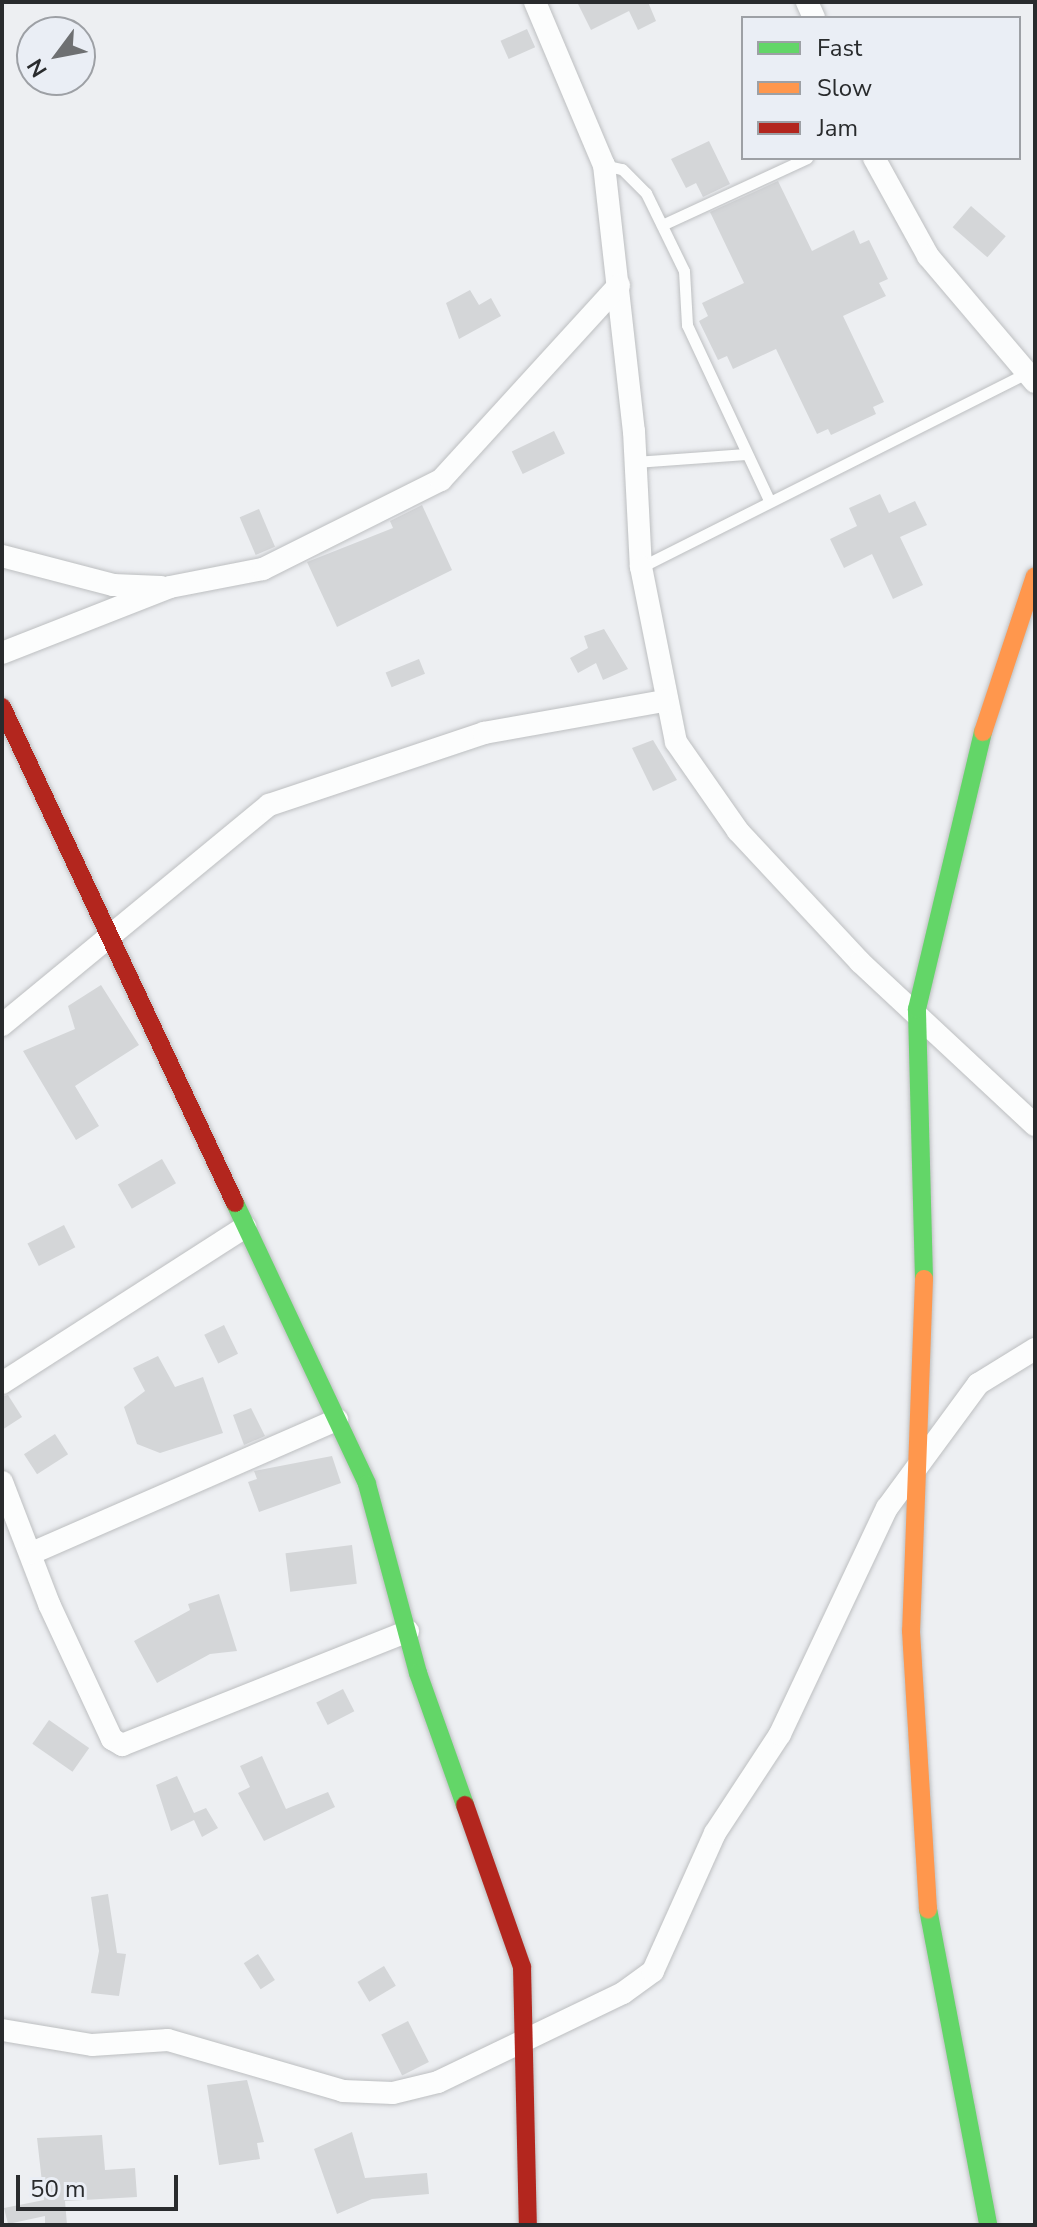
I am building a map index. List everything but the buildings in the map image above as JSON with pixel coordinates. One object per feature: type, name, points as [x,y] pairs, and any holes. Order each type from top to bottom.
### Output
[{"type":"street","points":[[535,2],[604,165],[619,285],[641,567],[664,701],[690,769],[723,812],[886,990],[917,1009],[1035,1125]]},
{"type":"street","points":[[875,160],[928,256],[1030,366]]},
{"type":"street","points":[[2,653],[170,587],[263,569],[441,480],[619,285]]},
{"type":"street","points":[[2,556],[113,585],[170,587]]},
{"type":"street","points":[[988,2225],[928,1908],[911,1631],[913,1470],[925,1338],[917,1009],[985,722],[1035,576]]},
{"type":"street","points":[[2,1025],[269,805],[484,733],[664,701]]},
{"type":"street","points":[[2,707],[367,1484],[408,1631],[461,1800],[504,1904],[522,1967],[529,2038],[528,2225]]},
{"type":"street","points":[[2,1383],[245,1227]]},
{"type":"street","points":[[2,2030],[92,2045],[168,2040],[343,2091],[393,2093],[438,2082],[529,2038],[653,1971],[715,1833],[780,1734],[878,1524],[913,1470],[978,1384],[1035,1349]]},
{"type":"street","points":[[32,1553],[337,1420]]},
{"type":"street","points":[[2,1482],[12,1526],[32,1553],[105,1726],[122,1745],[408,1631]]},
{"type":"lane","points":[[662,225],[803,160]]},
{"type":"lane","points":[[604,165],[637,179],[662,225],[684,271],[687,325],[770,502]]},
{"type":"lane","points":[[641,567],[1030,366]]},
{"type":"lane","points":[[635,462],[746,454]]},
{"type":"traffic: fast","points":[[924,1279],[917,1009],[983,732]]},
{"type":"traffic: fast","points":[[235,1203],[367,1484],[418,1673],[465,1805]]},
{"type":"traffic: fast","points":[[928,1909],[988,2225]]},
{"type":"traffic: slow","points":[[983,732],[1035,576]]},
{"type":"traffic: slow","points":[[924,1279],[911,1631],[928,1909]]},
{"type":"traffic: jam","points":[[2,707],[235,1203]]},
{"type":"traffic: jam","points":[[465,1805],[522,1967],[528,2225]]}]
